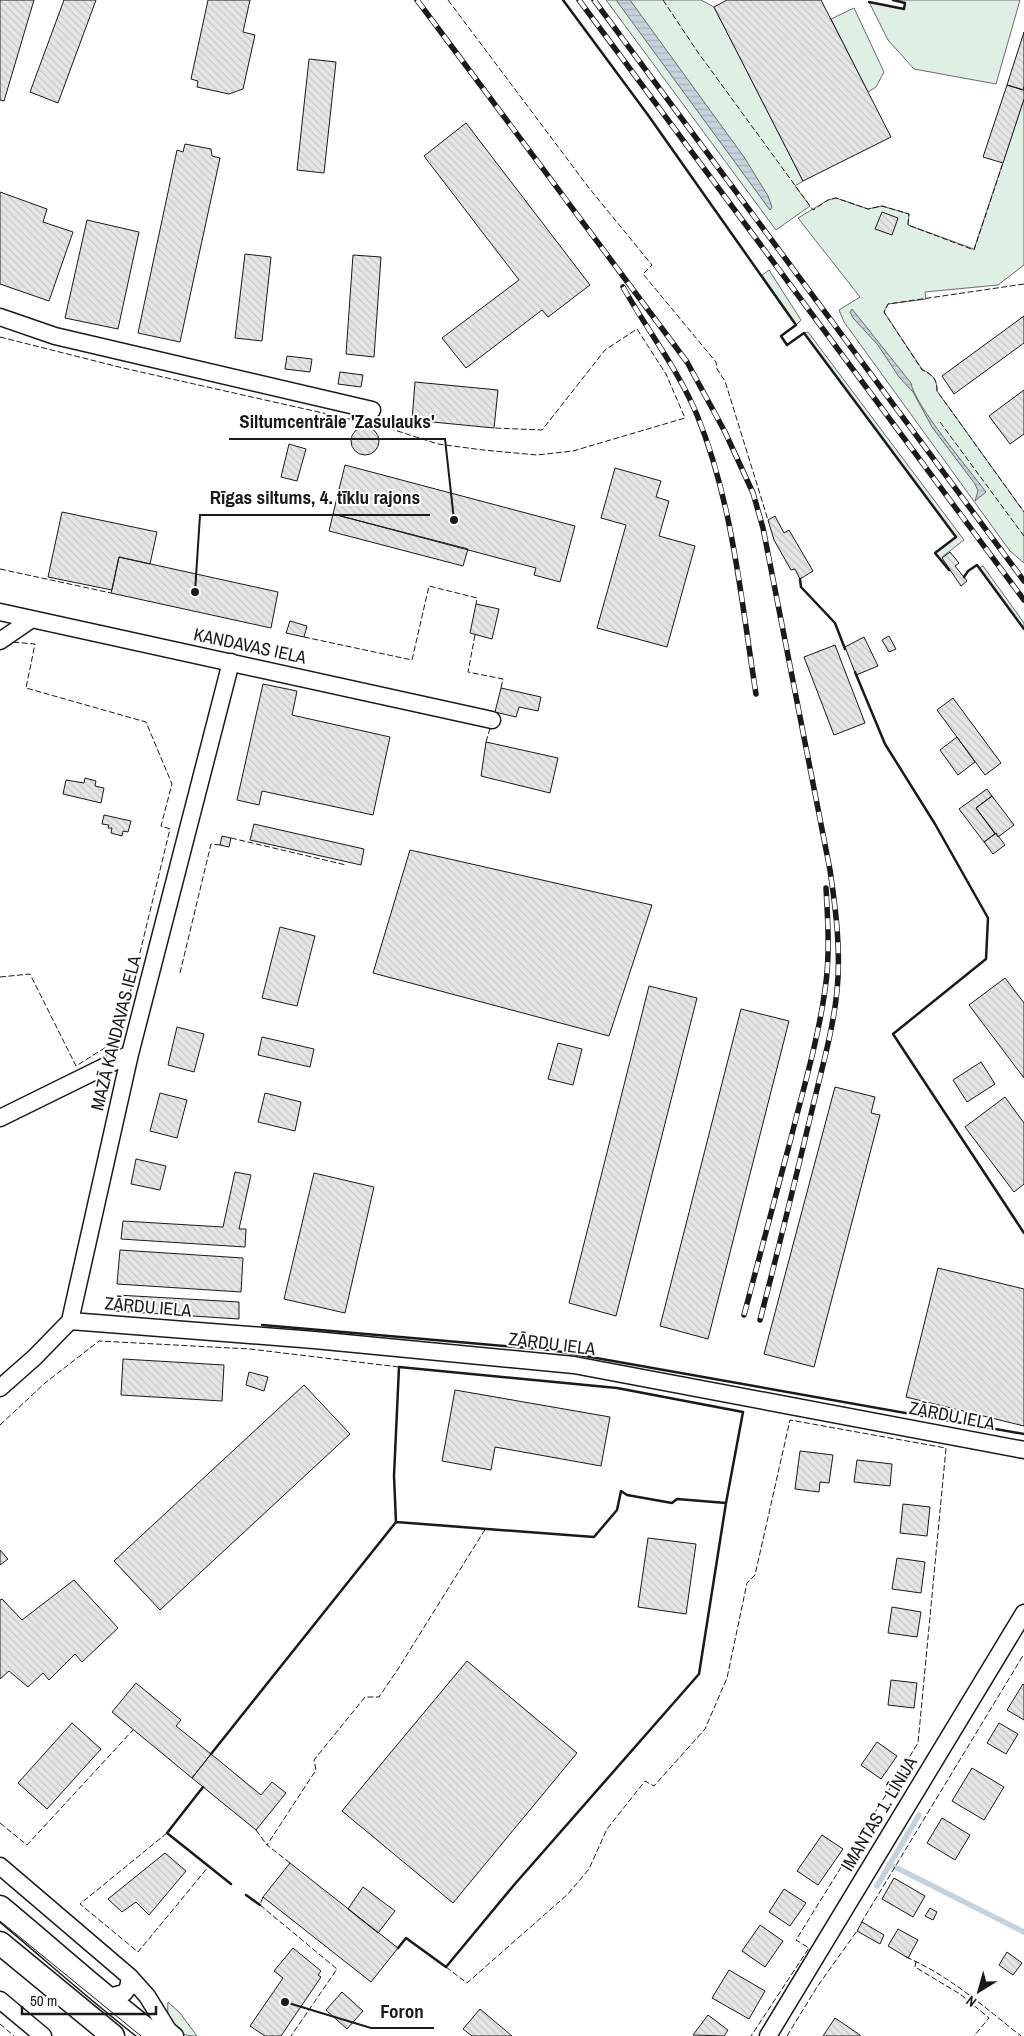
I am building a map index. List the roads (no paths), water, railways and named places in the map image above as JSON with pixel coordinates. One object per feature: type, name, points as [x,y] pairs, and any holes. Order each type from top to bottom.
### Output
[{"type":"main road","points":[[0,1906],[85,1977],[105,1998],[154,2036]]},
{"type":"main road","points":[[0,1944],[113,2036]]},
{"type":"street","points":[[0,317],[55,336],[372,410]]},
{"type":"street","name":"KANDAVAS IELA","points":[[0,612],[492,720]]},
{"type":"street","points":[[0,641],[32,620]]},
{"type":"street","name":"MAZĀ KANDAVAS IELA","points":[[70,1321],[130,1054],[230,662]]},
{"type":"street","points":[[0,1118],[130,1054]]},
{"type":"street","points":[[0,1388],[35,1358],[70,1321]]},
{"type":"street","name":"ZĀRDU IELA","points":[[70,1321],[305,1339],[574,1365],[1024,1450]]},
{"type":"street","name":"IMANTAS 1. LĪNIJA","points":[[768,2036],[1024,1613]]},
{"type":"street","points":[[0,1866],[130,1977],[148,1996],[168,2030],[175,2036]]},
{"type":"street","points":[[105,1998],[124,1993],[128,1988],[130,1977]]},
{"type":"street","points":[[0,2000],[43,2036]]},
{"type":"waterway","points":[[877,1886],[919,1815]]},
{"type":"waterway","points":[[889,1864],[1024,1932]]},
{"type":"tram line","points":[[0,1921],[141,2036]]},
{"type":"railway","points":[[417,0],[687,362],[725,432],[753,493],[763,528],[830,870],[836,916],[838,961],[837,991],[830,1036],[760,1320]]},
{"type":"railway","points":[[579,0],[1024,600]]},
{"type":"railway","points":[[594,0],[1024,581]]},
{"type":"railway","points":[[623,287],[681,382],[697,415],[709,448],[728,517],[756,694]]},
{"type":"railway","points":[[744,1315],[805,1083],[822,1009],[827,978],[828,952],[826,888]]},
{"type":"place","name":"Siltumcentrāle 'Zasulauks'","points":[[454,520]]},
{"type":"place","name":"Rīgas siltums, 4. tīklu rajons","points":[[195,592]]},
{"type":"place","name":"Foron","points":[[285,2002]]}]
